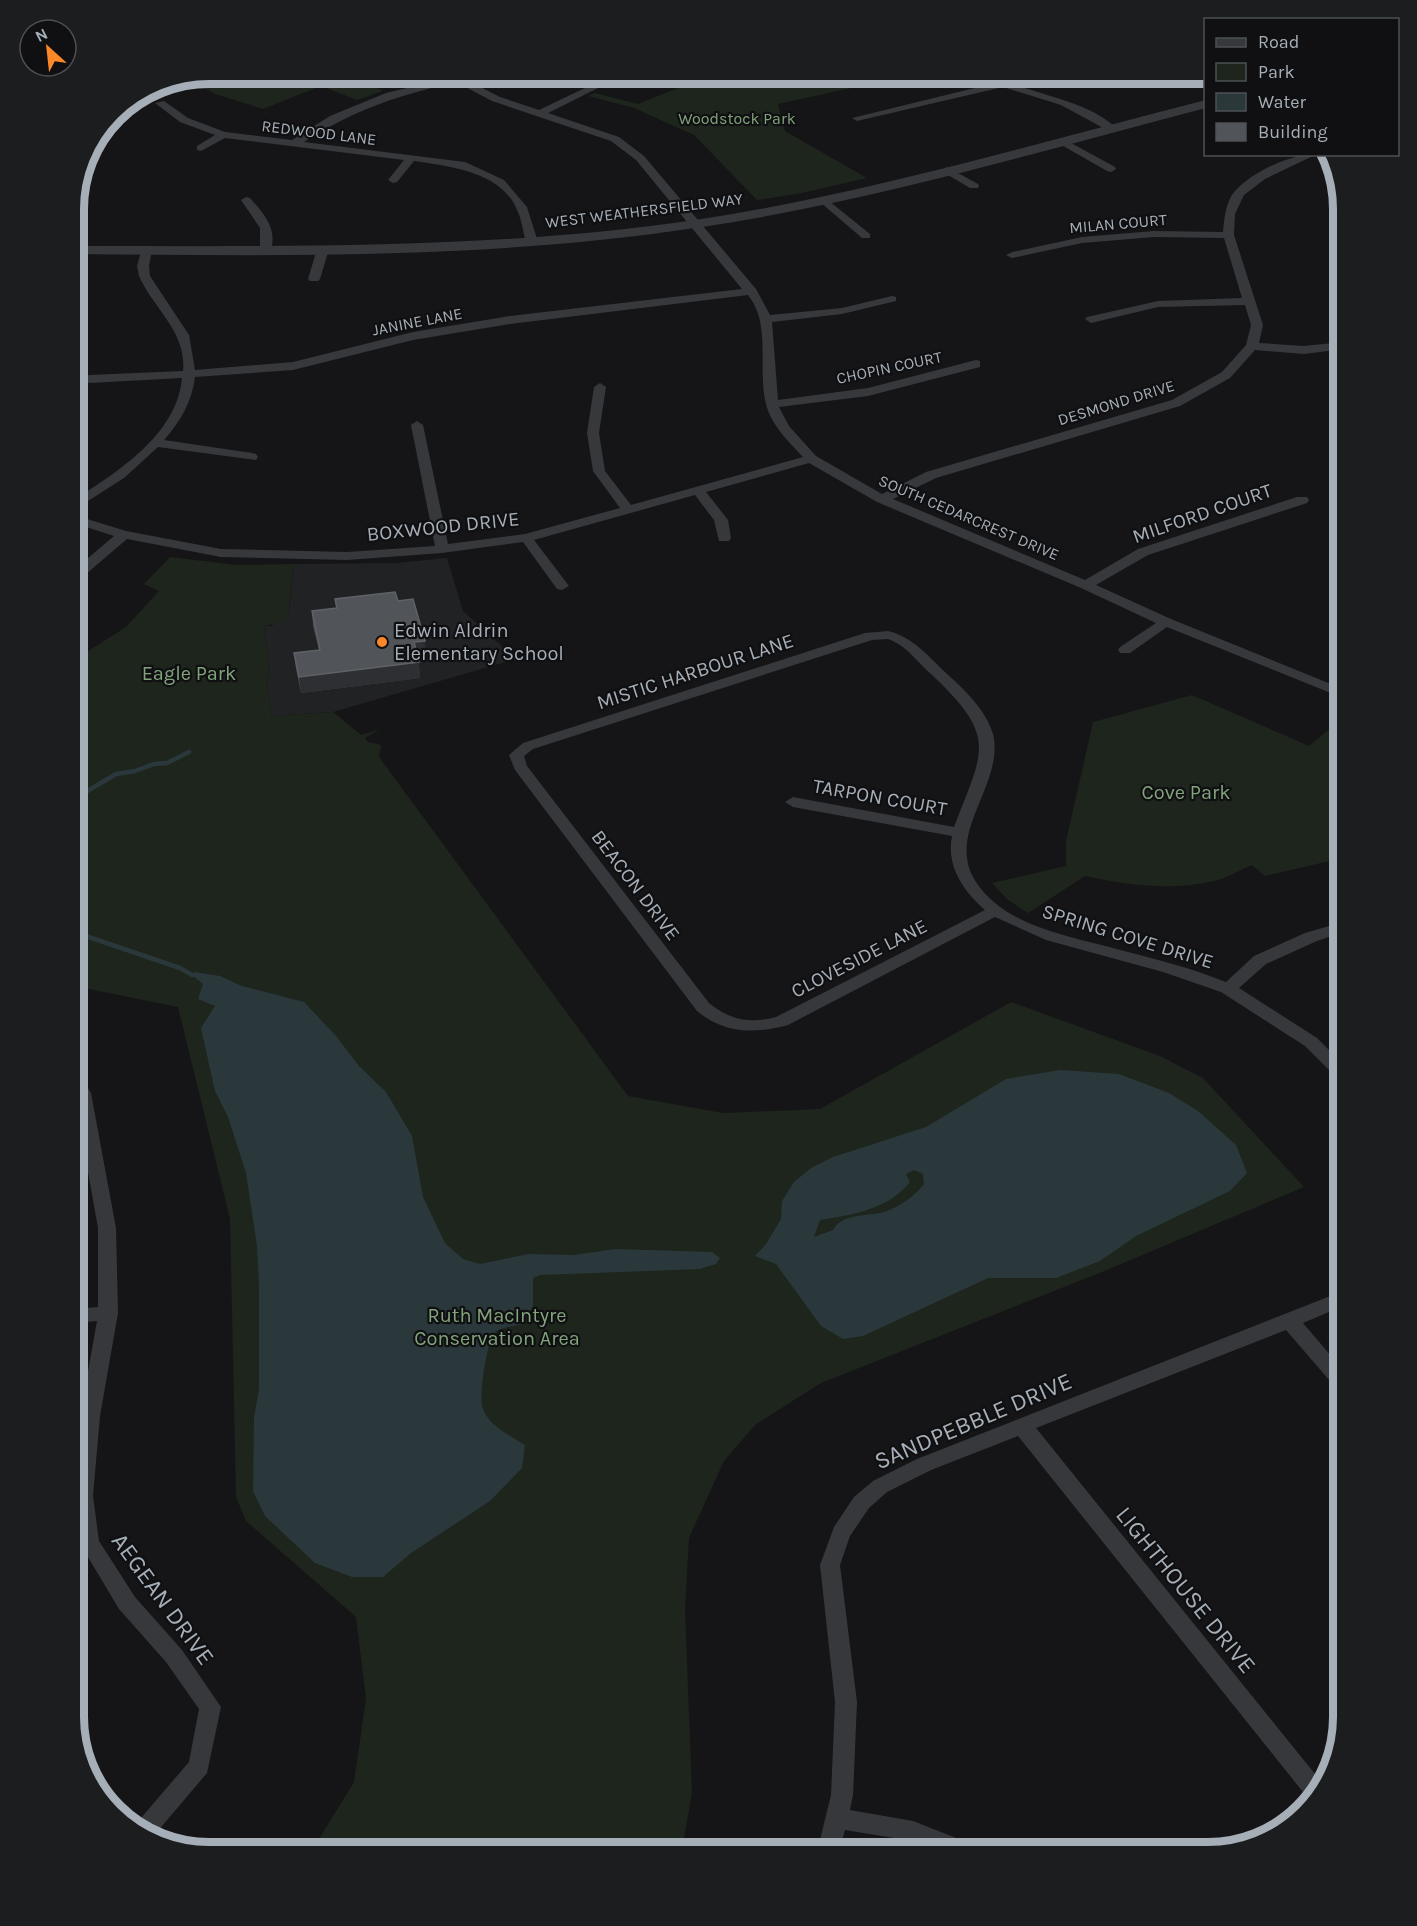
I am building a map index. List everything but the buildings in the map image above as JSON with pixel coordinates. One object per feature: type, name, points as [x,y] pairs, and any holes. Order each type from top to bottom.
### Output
[{"type":"street","points":[[293,144],[334,117],[426,84]]},
{"type":"street","name":"SOUTH CEDARCREST DRIVE","points":[[467,84],[496,99],[615,139],[640,158],[752,291],[766,320],[772,404],[783,426],[811,459],[882,499],[1086,585],[1166,622],[1333,690]]},
{"type":"street","points":[[541,114],[601,84]]},
{"type":"street","points":[[857,118],[1004,84],[1065,103],[1111,128]]},
{"type":"street","name":"REDWOOD LANE","points":[[160,103],[184,120],[223,135],[410,160],[461,164],[500,182],[522,207],[532,242]]},
{"type":"street","name":"WEST WEATHERSFIELD WAY","points":[[84,250],[446,248],[532,242],[696,224],[824,200],[1204,105]]},
{"type":"street","points":[[201,148],[223,135]]},
{"type":"street","points":[[1062,141],[1111,169]]},
{"type":"street","points":[[1306,156],[1289,162],[1261,177],[1239,193],[1230,214],[1228,235],[1257,325],[1252,346],[1304,350],[1333,347]]},
{"type":"street","points":[[393,180],[410,160]]},
{"type":"street","points":[[947,170],[974,186]]},
{"type":"street","points":[[246,200],[267,228],[266,249]]},
{"type":"street","points":[[824,200],[866,236]]},
{"type":"street","name":"MILAN COURT","points":[[1012,255],[1082,240],[1155,234],[1228,235]]},
{"type":"street","points":[[314,279],[323,249]]},
{"type":"street","points":[[84,499],[123,472],[156,442],[179,411],[192,374],[183,335],[157,298],[143,270],[146,250]]},
{"type":"street","name":"JANINE LANE","points":[[89,379],[293,366],[413,336],[510,320],[752,291]]},
{"type":"street","points":[[766,320],[842,311],[892,299]]},
{"type":"street","points":[[1091,319],[1158,304],[1248,301]]},
{"type":"street","name":"DESMOND DRIVE","points":[[882,499],[931,474],[1176,403],[1226,375],[1252,346]]},
{"type":"street","name":"CHOPIN COURT","points":[[772,404],[868,392],[976,364]]},
{"type":"street","points":[[600,387],[594,433],[599,471],[627,509]]},
{"type":"street","points":[[417,425],[442,549]]},
{"type":"street","points":[[156,442],[252,457]]},
{"type":"street","name":"BOXWOOD DRIVE","points":[[84,522],[124,535],[221,553],[347,556],[442,549],[526,538],[811,459]]},
{"type":"street","points":[[699,491],[721,520],[724,538]]},
{"type":"street","name":"MILFORD COURT","points":[[1086,585],[1143,552],[1302,500]]},
{"type":"street","points":[[84,569],[124,535]]},
{"type":"street","points":[[526,538],[562,586]]},
{"type":"street","points":[[1125,650],[1166,622]]},
{"type":"street","name":"MISTIC HARBOUR LANE","points":[[516,755],[528,746],[870,636],[890,634]]},
{"type":"street","name":"SPRING COVE DRIVE","points":[[890,634],[905,642],[965,700],[984,731],[987,746],[984,772],[959,833],[959,861],[965,878],[995,911],[1041,934],[1149,963],[1228,988],[1313,1043],[1333,1063]]},
{"type":"street","name":"BEACON DRIVE","points":[[516,755],[520,766],[703,1007],[717,1019],[737,1026]]},
{"type":"street","name":"TARPON COURT","points":[[793,802],[959,833]]},
{"type":"street","name":"CLOVESIDE LANE","points":[[737,1026],[754,1027],[782,1021],[995,911]]},
{"type":"street","points":[[1228,988],[1260,960],[1311,937],[1333,930]]},
{"type":"street","name":"AEGEAN DRIVE","points":[[84,1159],[107,1228],[108,1313],[84,1456]]},
{"type":"street","name":"SANDPEBBLE DRIVE","points":[[831,1842],[842,1795],[846,1702],[830,1565],[835,1544],[848,1519],[870,1494],[893,1480],[1022,1426],[1333,1303]]},
{"type":"street","points":[[84,1315],[108,1313]]},
{"type":"street","points":[[1290,1321],[1333,1370]]},
{"type":"street","name":"LIGHTHOUSE DRIVE","points":[[1022,1426],[1316,1780]]},
{"type":"street","name":"AEGEAN DRIVE","points":[[84,1522],[89,1542],[128,1603],[174,1656],[210,1707],[199,1766],[148,1826]]},
{"type":"street","points":[[837,1818],[913,1831],[941,1842]]},
{"type":"shaded area","name":"Edwin Aldrin Elementary School","points":[[447,558],[463,611],[516,659],[333,712],[272,716],[266,679],[270,676],[264,626],[271,626],[289,612],[294,564],[396,563]]},
{"type":"green space","points":[[198,84],[368,84],[383,91],[357,100],[321,86],[263,109],[215,94]]},
{"type":"green space","name":"Woodstock Park","points":[[688,84],[870,84],[778,104],[785,131],[867,178],[797,194],[757,200],[694,135],[634,108],[588,96],[595,93],[638,104]]},
{"type":"green space","name":"Ruth MacIntyre Conservation Area","points":[[170,557],[237,565],[294,564],[288,618],[279,623],[264,626],[270,676],[266,679],[272,716],[333,712],[361,735],[380,729],[365,738],[368,742],[381,745],[379,757],[628,1096],[723,1113],[820,1109],[1011,1002],[1160,1056],[1203,1078],[1304,1187],[1102,1272],[821,1383],[755,1425],[724,1461],[689,1538],[685,1608],[692,1792],[683,1842],[317,1842],[354,1782],[366,1698],[356,1617],[246,1521],[236,1497],[230,1219],[178,1007],[84,988],[84,654],[126,627],[159,591],[144,584]]},
{"type":"green space","name":"Cove Park","points":[[1192,695],[1309,746],[1333,727],[1333,860],[1265,876],[1252,865],[1219,880],[1182,886],[1133,884],[1085,876],[1028,913],[1008,900],[992,883],[1066,866],[1066,841],[1093,722]]},
{"type":"water","points":[[194,972],[220,976],[242,986],[304,1002],[336,1036],[359,1066],[386,1092],[412,1136],[423,1197],[445,1243],[463,1259],[480,1264],[528,1254],[573,1255],[616,1249],[712,1252],[720,1258],[716,1264],[700,1269],[540,1275],[533,1278],[533,1306],[522,1324],[495,1332],[486,1357],[482,1382],[483,1409],[490,1421],[525,1445],[522,1468],[490,1501],[411,1553],[383,1577],[352,1577],[315,1563],[265,1516],[253,1491],[254,1417],[259,1390],[257,1246],[246,1173],[228,1117],[215,1091],[201,1028],[215,1006],[198,999],[203,984],[192,975]]},
{"type":"water","points":[[1060,1070],[1119,1074],[1169,1093],[1198,1111],[1236,1145],[1247,1173],[1230,1191],[1136,1236],[1100,1261],[1056,1278],[988,1278],[863,1336],[843,1339],[821,1326],[776,1264],[755,1256],[766,1244],[781,1219],[782,1201],[794,1182],[811,1168],[833,1157],[926,1127],[1006,1079]],"holes":[[[914,1170],[923,1174],[924,1184],[899,1205],[880,1213],[848,1218],[833,1230],[814,1237],[820,1220],[845,1216],[881,1205],[892,1199],[910,1182],[906,1174]]]},
{"type":"waterway","points":[[84,793],[116,774],[167,763],[189,752]]},
{"type":"waterway","points":[[84,935],[180,968],[192,975]]},
{"type":"place","name":"Edwin Aldrin Elementary School","points":[[382,642]]},
{"type":"park label","name":"Eagle Park","points":[[189,673]]}]
